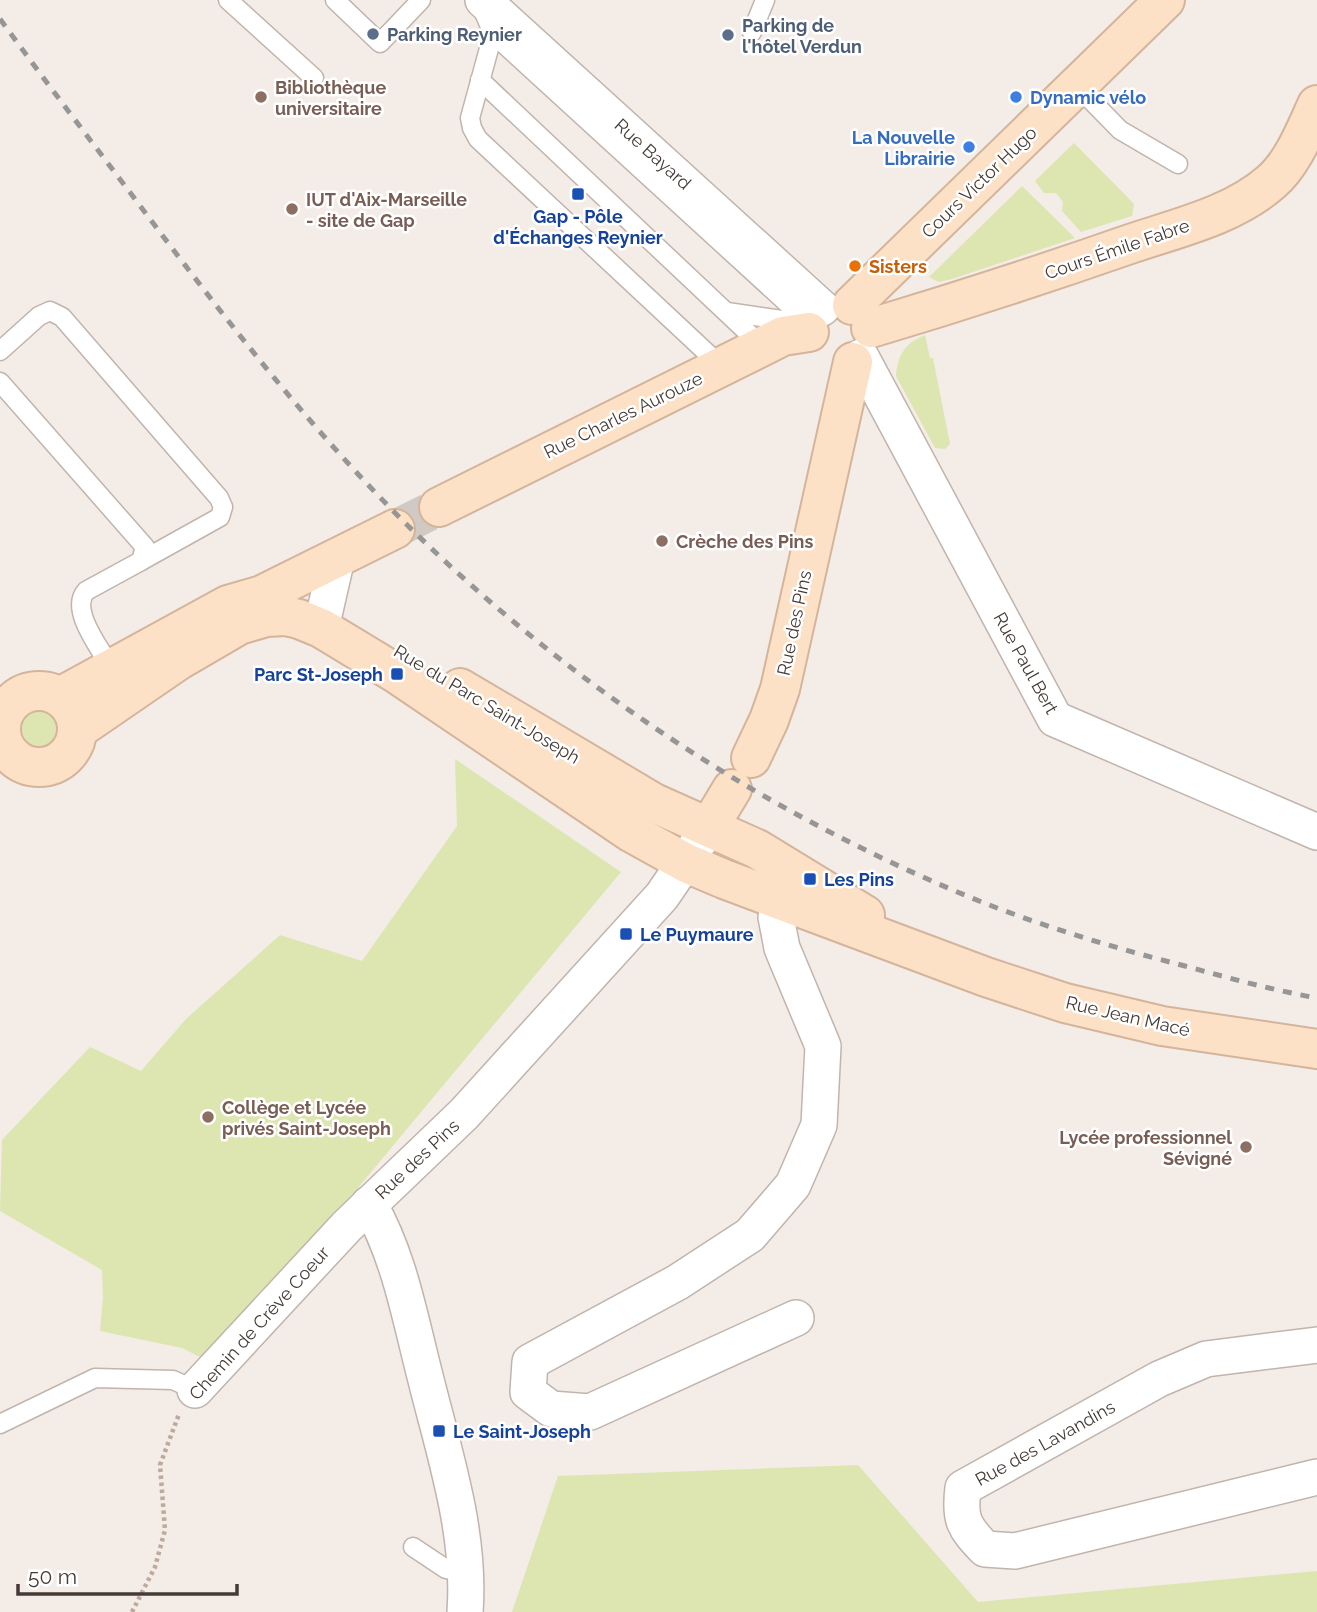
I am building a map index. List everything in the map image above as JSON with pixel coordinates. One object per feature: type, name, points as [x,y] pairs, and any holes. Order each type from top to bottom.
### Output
[{"type":"main road","name":"Cours Victor Hugo","points":[[840,331],[1077,86],[1165,0]]},
{"type":"main road","name":"Cours Émile Fabre","points":[[840,331],[1048,272],[1214,216],[1244,202],[1272,181],[1292,156],[1317,105]]},
{"type":"main road","name":"Rue Charles Aurouze","points":[[439,507],[502,466],[783,336],[840,331]]},
{"type":"main road","name":"Rue des Pins","points":[[729,794],[769,720],[780,690],[840,331]]},
{"type":"main road","points":[[68,713],[211,641],[337,558],[395,528]]},
{"type":"main road","name":"Rue du Parc Saint-Joseph","points":[[264,606],[289,594],[397,674],[632,833],[686,863]]},
{"type":"main road","points":[[68,713],[111,668],[229,605],[264,606]]},
{"type":"main road","name":"Rue du Parc Saint-Joseph","points":[[323,617],[654,803],[729,794]]},
{"type":"main road","points":[[37,691],[47,691],[68,713],[69,752],[50,765],[27,765],[5,722],[37,691]]},
{"type":"main road","name":"Rue Jean Macé","points":[[729,794],[757,849],[790,884],[944,960],[1039,994],[1102,1012],[1162,1026],[1317,1049]]},
{"type":"main road","name":"Rue Jean Macé","points":[[686,863],[790,884],[842,902],[944,960]]},
{"type":"street","name":"Rue Bayard","points":[[482,0],[840,331]]},
{"type":"street","name":"Rue Paul Bert","points":[[840,331],[1055,719],[1317,832]]},
{"type":"street","points":[[323,617],[337,558]]},
{"type":"street","points":[[590,804],[675,836],[683,836],[729,794]]},
{"type":"street","name":"Rue des Pins","points":[[465,1612],[463,1532],[403,1290],[380,1223],[369,1204],[464,1114],[662,897],[729,794]]},
{"type":"street","points":[[790,884],[776,917],[782,948],[823,1046],[818,1125],[793,1185],[750,1235],[678,1282],[530,1362],[528,1392],[551,1409],[590,1412],[796,1318]]},
{"type":"street","name":"Chemin de Crève Coeur","points":[[195,1390],[369,1204]]},
{"type":"street","name":"Rue des Lavandins","points":[[1317,1345],[1206,1359],[1159,1379],[963,1488],[961,1506],[966,1530],[985,1549],[1015,1551],[1317,1477]]},
{"type":"lane","points":[[228,0],[314,78]]},
{"type":"lane","points":[[335,0],[380,43],[421,0]]},
{"type":"lane","points":[[482,0],[493,34],[840,331]]},
{"type":"lane","points":[[752,32],[765,0]]},
{"type":"lane","points":[[493,34],[470,118],[478,139],[711,371]]},
{"type":"lane","points":[[480,80],[762,346]]},
{"type":"lane","points":[[1077,86],[1120,130],[1178,164]]},
{"type":"lane","points":[[0,351],[39,316],[50,311],[62,317],[219,498],[223,507],[220,517],[86,591],[80,597],[84,619],[111,668]]},
{"type":"lane","points":[[727,312],[840,331]]},
{"type":"lane","points":[[661,375],[711,371]]},
{"type":"lane","points":[[0,382],[141,541],[145,553],[141,561]]},
{"type":"lane","points":[[0,1424],[94,1378],[173,1380],[195,1390]]},
{"type":"lane","points":[[413,1547],[431,1562],[446,1569],[466,1573]]},
{"type":"path","name":"Chemin de Crève Coeur","points":[[132,1612],[156,1567],[165,1530],[160,1465],[180,1412],[195,1390]]},
{"type":"green space","points":[[1074,143],[1134,204],[1132,216],[1081,232],[1062,211],[1063,202],[1056,193],[1044,193],[1035,181]]},
{"type":"green space","points":[[1022,186],[1075,238],[952,279],[939,282],[929,277]]},
{"type":"green space","points":[[925,335],[930,358],[933,358],[950,444],[945,449],[935,448],[896,376],[898,362],[904,351]]},
{"type":"green space","points":[[41,709],[54,715],[60,728],[54,741],[41,747],[28,741],[22,728],[28,715]]},
{"type":"green space","points":[[455,759],[621,872],[212,1363],[182,1348],[100,1331],[102,1270],[0,1211],[2,1140],[90,1047],[141,1071],[186,1019],[280,935],[362,961],[457,826]]},
{"type":"green space","points":[[858,1465],[978,1602],[1317,1571],[1317,1612],[512,1612],[558,1476]]},
{"type":"tunnel","points":[[395,529],[439,507]]},
{"type":"railway","points":[[0,19],[202,287],[330,443],[422,540],[491,603],[563,662],[639,717],[718,768],[799,815],[882,858],[967,896],[1020,917],[1102,943],[1251,984],[1317,998]]},
{"type":"place","name":"Parking Reynier","points":[[373,34]]},
{"type":"place","name":"Parking de l'hôtel Verdun","points":[[728,35]]},
{"type":"place","name":"Bibliothèque universitaire","points":[[261,97]]},
{"type":"place","name":"Dynamic vélo","points":[[1016,97]]},
{"type":"place","name":"La Nouvelle Librairie","points":[[969,147]]},
{"type":"place","name":"Gap - Pôle d'Échanges Reynier","points":[[578,194]]},
{"type":"place","name":"IUT d'Aix-Marseille - site de Gap","points":[[292,209]]},
{"type":"place","name":"Sisters","points":[[855,266]]},
{"type":"place","name":"Crèche des Pins","points":[[662,541]]},
{"type":"place","name":"Parc St-Joseph","points":[[397,674]]},
{"type":"place","name":"Les Pins","points":[[810,879]]},
{"type":"place","name":"Le Puymaure","points":[[626,934]]},
{"type":"place","name":"Collège et Lycée privés Saint-Joseph","points":[[208,1117]]},
{"type":"place","name":"Lycée professionnel Sévigné","points":[[1246,1147]]},
{"type":"place","name":"Le Saint-Joseph","points":[[439,1431]]}]
